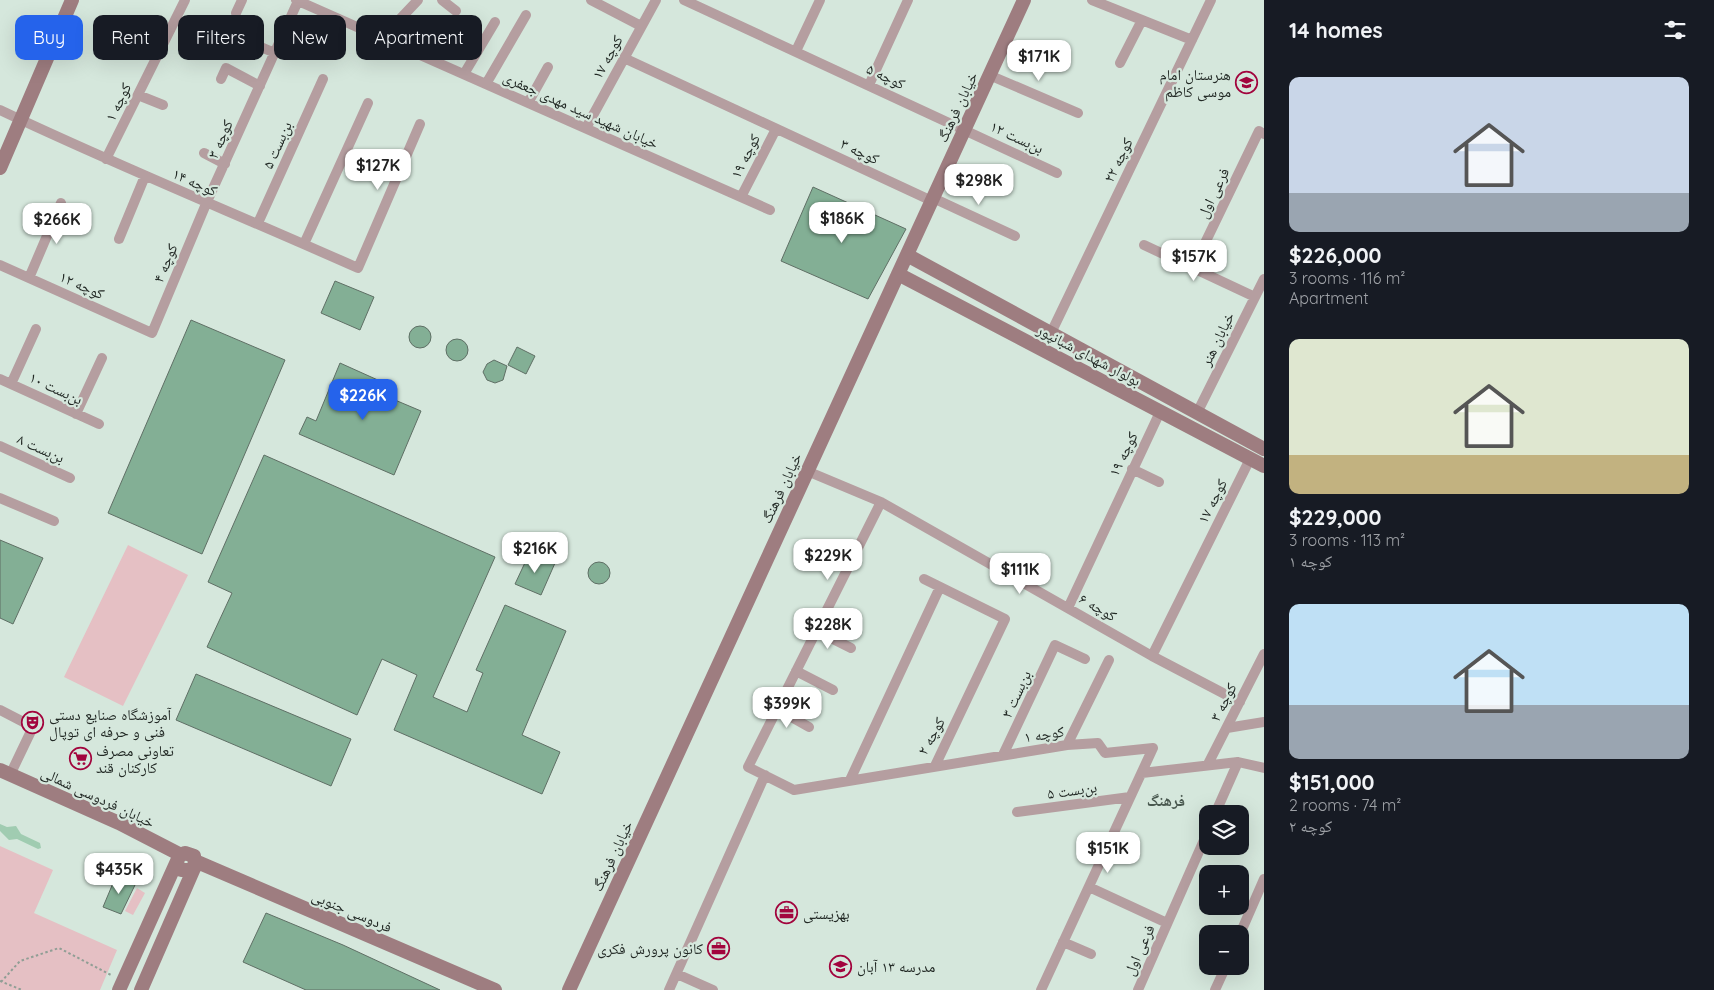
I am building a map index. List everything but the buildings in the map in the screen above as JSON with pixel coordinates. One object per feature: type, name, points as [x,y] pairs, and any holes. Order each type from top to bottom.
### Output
[{"type":"street","points":[[0,168],[72,0]]},
{"type":"street","name":"کوچه ۱","points":[[106,159],[185,0]]},
{"type":"street","points":[[236,13],[242,0]]},
{"type":"street","points":[[404,15],[418,0]]},
{"type":"street","points":[[442,0],[456,12]]},
{"type":"street","points":[[590,0],[642,26]]},
{"type":"street","name":"کوچه ۱۷","points":[[586,128],[656,0]]},
{"type":"street","points":[[684,0],[796,51],[820,0]]},
{"type":"street","points":[[869,85],[908,0]]},
{"type":"street","name":"خیابان فرهنگ","points":[[569,990],[1024,0]]},
{"type":"street","points":[[1092,0],[1192,40]]},
{"type":"street","name":"کوچه ۲۲","points":[[1051,333],[1211,0]]},
{"type":"street","points":[[295,15],[302,1]]},
{"type":"street","name":"خیابان شهید سید مهدی جعفری","points":[[302,1],[356,26]]},
{"type":"street","points":[[486,84],[526,15]]},
{"type":"street","points":[[1120,63],[1142,20]]},
{"type":"street","points":[[464,74],[495,22]]},
{"type":"street","name":"کوچه ۵","points":[[796,51],[965,129]]},
{"type":"street","points":[[221,80],[226,68],[260,86],[274,55]]},
{"type":"street","points":[[624,58],[776,129]]},
{"type":"street","name":"خیابان شهید سید مهدی جعفری","points":[[432,60],[770,210]]},
{"type":"street","points":[[528,103],[548,67]]},
{"type":"street","points":[[990,75],[1078,112]]},
{"type":"street","name":"بن‌بست ۵","points":[[258,223],[323,79]]},
{"type":"street","name":"کوچه ۳","points":[[206,204],[260,86]]},
{"type":"street","points":[[138,95],[163,105]]},
{"type":"street","points":[[304,244],[368,103]]},
{"type":"street","name":"کوچه ۱۴","points":[[0,110],[206,204],[258,223],[358,268],[420,124]]},
{"type":"street","name":"کوچه ۳","points":[[776,129],[932,199]]},
{"type":"street","name":"کوچه ۱۹","points":[[741,197],[776,129]]},
{"type":"street","name":"بن‌بست ۱۲","points":[[965,129],[1057,172]]},
{"type":"street","name":"فرعی اول","points":[[1193,268],[1262,132]]},
{"type":"street","points":[[204,154],[225,164]]},
{"type":"street","points":[[118,239],[145,176]]},
{"type":"street","points":[[932,199],[1015,236]]},
{"type":"street","points":[[29,278],[61,203]]},
{"type":"street","name":"کوچه ۴","points":[[152,333],[206,204]]},
{"type":"street","points":[[1144,245],[1255,297]]},
{"type":"street","name":"بولوار شهدای شبانپور","points":[[907,255],[1264,449]]},
{"type":"street","name":"کوچه ۱۲","points":[[0,264],[152,333]]},
{"type":"street","name":"بولوار شهدای شبانپور","points":[[898,274],[1264,466]]},
{"type":"street","points":[[933,291],[942,274]]},
{"type":"street","name":"خیابان هنر","points":[[1198,413],[1264,279]]},
{"type":"street","points":[[11,384],[36,330]]},
{"type":"street","points":[[76,414],[102,358]]},
{"type":"street","name":"بن‌بست ۱۰","points":[[0,379],[99,424]]},
{"type":"street","name":"کوچه ۱۹","points":[[1068,608],[1160,412]]},
{"type":"street","points":[[1223,445],[1230,431]]},
{"type":"street","name":"بن‌بست ۸","points":[[0,446],[70,478]]},
{"type":"street","name":"کوچه ۱۷","points":[[1152,656],[1250,459]]},
{"type":"street","points":[[1132,469],[1159,482]]},
{"type":"street","name":"کوچه ۶","points":[[807,471],[881,502],[1152,656],[1240,702]]},
{"type":"street","points":[[0,498],[54,521]]},
{"type":"street","points":[[669,990],[765,775],[748,767],[881,502]]},
{"type":"street","points":[[850,780],[940,587],[924,579]]},
{"type":"street","name":"کوچه ۲","points":[[765,775],[794,790],[935,766],[1005,619],[940,587]]},
{"type":"street","points":[[817,630],[851,648]]},
{"type":"street","name":"بن‌بست ۳","points":[[1004,755],[1055,645],[1085,659]]},
{"type":"street","name":"کوچه ۳","points":[[1208,764],[1264,654]]},
{"type":"street","points":[[1067,745],[1109,660]]},
{"type":"street","points":[[796,671],[833,690]]},
{"type":"street","points":[[777,708],[809,727]]},
{"type":"street","points":[[0,710],[33,727],[5,773]]},
{"type":"street","points":[[1227,728],[1264,722]]},
{"type":"street","name":"کوچه ۱","points":[[935,766],[1067,745],[1098,743],[1105,753],[1153,748],[1142,773]]},
{"type":"street","points":[[1219,805],[1238,762]]},
{"type":"street","points":[[1041,990],[1142,773],[1238,762],[1264,768]]},
{"type":"street","name":"خیابان فردوسی شمالی","points":[[5,773],[119,823],[179,858],[181,870],[194,865]]},
{"type":"street","name":"بن‌بست ۵","points":[[1017,812],[1130,797]]},
{"type":"street","points":[[1089,887],[1167,922],[1199,851]]},
{"type":"street","points":[[119,990],[179,858]]},
{"type":"street","points":[[141,990],[194,865]]},
{"type":"street","name":"فردوسی جنوبی","points":[[194,865],[495,990]]},
{"type":"street","points":[[1244,925],[1264,879]]},
{"type":"street","name":"فرعی اول","points":[[1138,990],[1167,922]]},
{"type":"street","points":[[1063,942],[1091,954]]},
{"type":"street","points":[[677,974],[713,990]]},
{"type":"street","points":[[1215,990],[1222,975]]},
{"type":"path","points":[[22,990],[1,981],[20,961],[58,948],[112,975]]},
{"type":"shaded area","points":[[128,545],[188,575],[123,706],[64,677]]},
{"type":"shaded area","points":[[0,824],[7,827],[16,826],[21,834],[40,843],[41,848],[38,849],[17,839],[9,840],[0,831]]},
{"type":"shaded area","points":[[0,846],[53,870],[34,913],[117,950],[100,990],[0,990]]},
{"type":"shaded area","points":[[137,888],[145,893],[133,915],[125,911]]},
{"type":"place","name":"هنرستان امام موسی کاظم","points":[[1247,83]]},
{"type":"place","name":"آموزشگاه صنایع دستی فنی و حرفه ای توپال","points":[[33,723]]},
{"type":"place","name":"تعاونی مصرف کارکنان قند","points":[[80,759]]},
{"type":"place","name":"بهزیستی","points":[[787,913]]},
{"type":"place","name":"کانون پرورش فکری","points":[[719,948]]},
{"type":"place","name":"مدرسه ۱۳ آبان","points":[[841,966]]},
{"type":"district","name":"فرهنگ","points":[[1166,800]]}]
